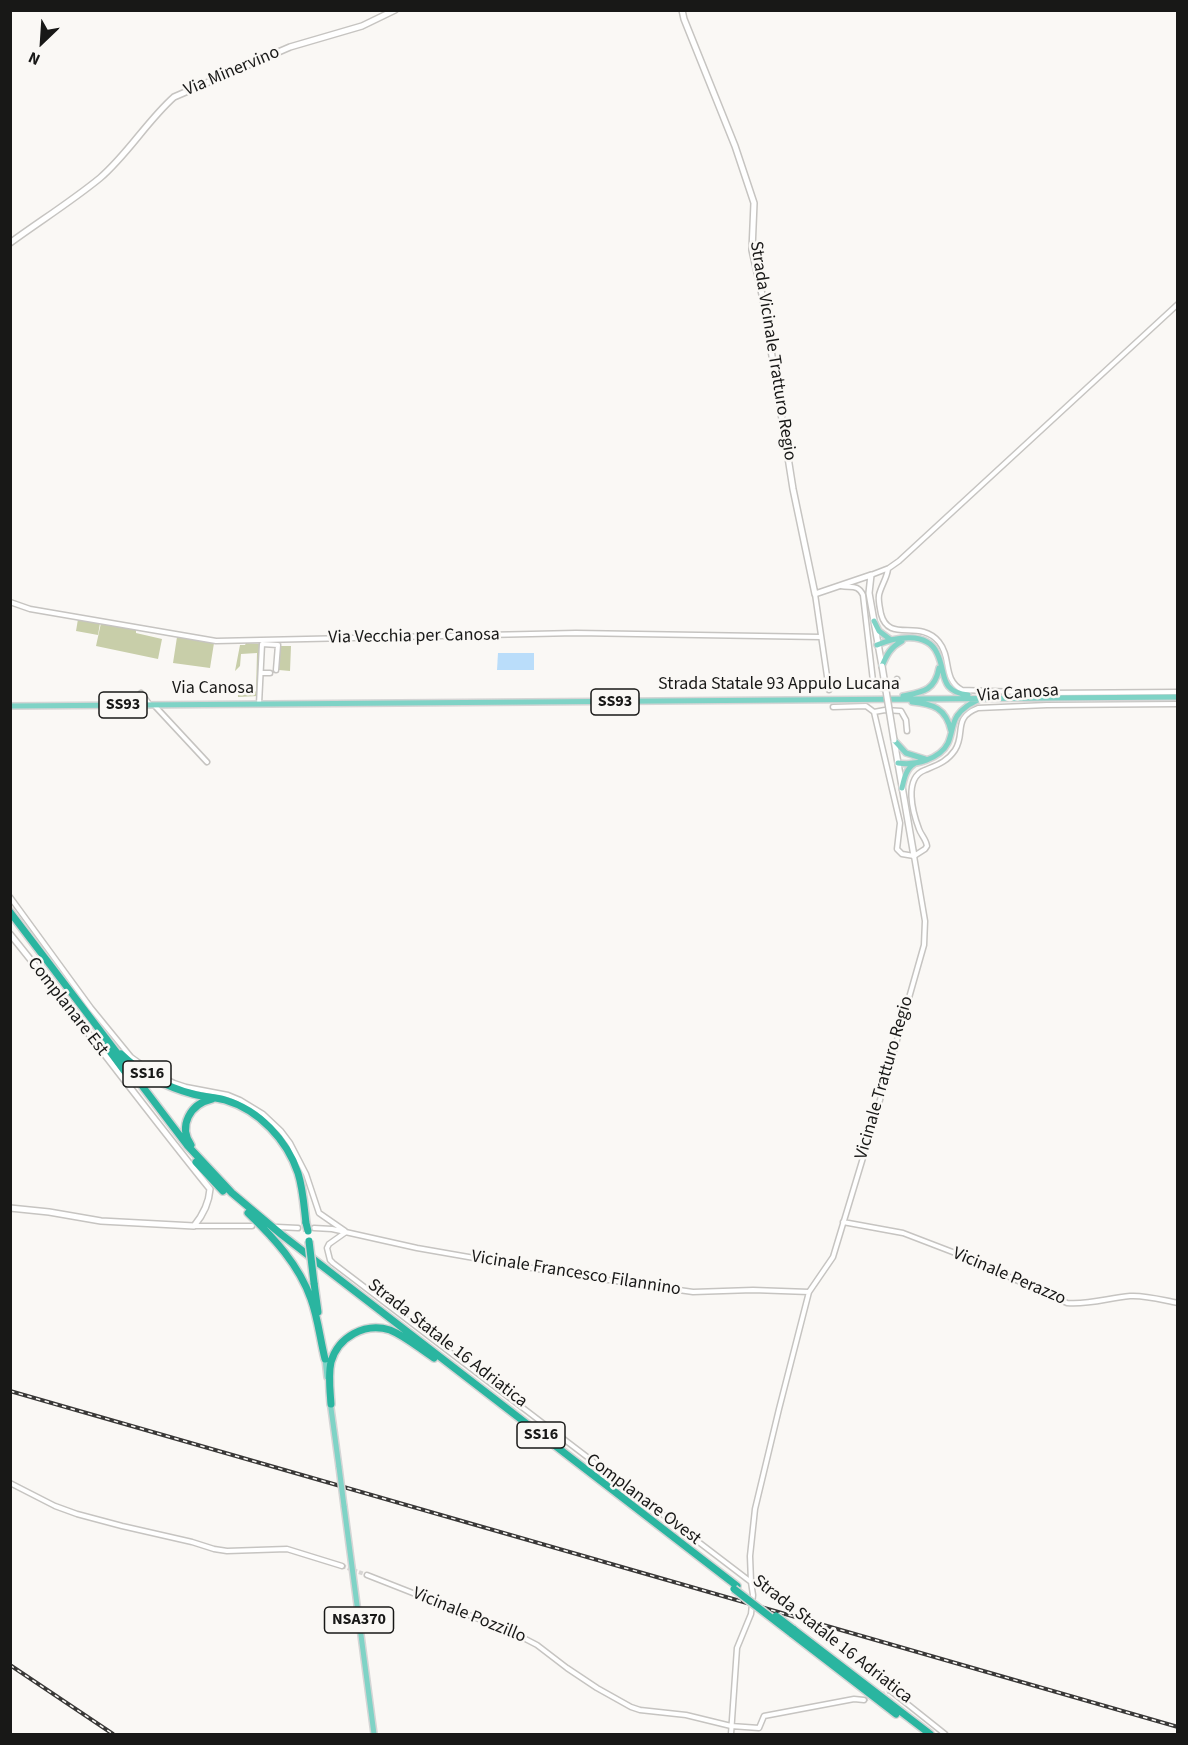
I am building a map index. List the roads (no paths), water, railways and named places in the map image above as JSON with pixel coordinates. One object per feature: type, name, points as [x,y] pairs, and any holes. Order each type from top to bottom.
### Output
[{"type":"highway","name":"Strada Statale 16 Adriatica","points":[[11,915],[187,1145],[221,1182],[262,1220],[922,1734]]},
{"type":"highway","name":"Strada Statale 16 Adriatica","points":[[11,915],[184,1149],[248,1214],[735,1587]]},
{"type":"highway","name":"SS16","points":[[94,1023],[126,1058],[153,1078],[183,1091],[229,1102],[252,1113],[280,1139],[298,1173],[309,1227],[325,1359]]},
{"type":"highway","name":"SS16","points":[[217,1099],[202,1102],[194,1109],[187,1120],[185,1131],[190,1143],[221,1182]]},
{"type":"highway","name":"SS16","points":[[248,1214],[279,1245],[302,1280],[313,1304],[325,1359]]},
{"type":"highway","name":"SS16","points":[[331,1404],[330,1371],[333,1355],[344,1340],[356,1332],[373,1328],[390,1330],[434,1358]]},
{"type":"highway","name":"Strada Statale 16 Adriatica","points":[[792,1631],[930,1734]]},
{"type":"main road","points":[[874,621],[879,631],[892,643]]},
{"type":"main road","points":[[877,645],[907,638],[923,641],[937,652],[945,680],[950,688],[958,694],[984,697]]},
{"type":"main road","points":[[882,666],[892,643]]},
{"type":"main road","points":[[886,700],[923,692],[931,687],[939,672],[940,662]]},
{"type":"main road","points":[[898,763],[927,759],[943,750],[949,742],[954,721],[962,709],[984,697]]},
{"type":"main road","name":"Strada Statale 93 Appulo Lucana","points":[[344,703],[1178,697]]},
{"type":"main road","points":[[886,700],[926,703],[937,708],[949,722],[951,733]]},
{"type":"main road","name":"Via Canosa","points":[[10,706],[344,703]]},
{"type":"main road","points":[[894,740],[916,760]]},
{"type":"main road","points":[[902,788],[907,772],[916,760]]},
{"type":"main road","name":"NSA370","points":[[325,1359],[374,1734]]},
{"type":"street","name":"Via Minervino","points":[[10,243],[100,178],[118,161],[174,96],[290,47],[362,26],[395,10]]},
{"type":"street","name":"Strada Vicinale Tratturo Regio","points":[[682,10],[735,146],[754,203],[753,250],[793,489],[815,594]]},
{"type":"street","points":[[829,690],[815,594],[889,568],[899,561],[1178,304]]},
{"type":"street","name":"Via Canosa","points":[[889,568],[879,595],[881,613],[889,628],[919,630],[932,635],[946,654],[949,676],[953,683],[962,690],[1047,693],[1178,692]]},
{"type":"street","points":[[834,707],[866,706],[874,712],[900,823],[897,849],[902,854],[914,856],[877,645],[870,593],[871,575]]},
{"type":"street","points":[[861,578],[870,593]]},
{"type":"street","points":[[840,585],[861,590],[875,686],[889,688],[894,686],[897,679]]},
{"type":"street","name":"Via Vecchia per Canosa","points":[[10,602],[30,609],[216,641],[576,633],[821,638]]},
{"type":"street","points":[[258,704],[262,644],[278,645],[276,670]]},
{"type":"street","points":[[261,673],[270,674]]},
{"type":"street","points":[[141,693],[207,762]]},
{"type":"street","name":"Via Canosa","points":[[914,856],[927,846],[915,818],[911,791],[913,781],[918,773],[938,766],[957,747],[962,719],[971,711],[978,708],[1047,705],[1178,704]]},
{"type":"street","points":[[874,712],[901,711],[906,720],[907,731]]},
{"type":"street","name":"Vicinale Tratturo Regio","points":[[809,1292],[833,1257],[924,945],[925,921],[914,856]]},
{"type":"street","points":[[10,897],[84,999],[131,1057],[155,1074],[174,1083],[228,1095],[262,1114],[281,1131],[290,1143],[306,1174],[318,1213],[346,1232]]},
{"type":"street","name":"Complanare Est","points":[[10,934],[210,1189],[206,1206],[194,1226]]},
{"type":"street","points":[[10,1208],[100,1221],[194,1226],[252,1226]]},
{"type":"street","name":"Vicinale Perazzo","points":[[843,1222],[903,1233],[963,1256],[1067,1303],[1083,1305],[1128,1296],[1143,1296],[1178,1303]]},
{"type":"street","points":[[277,1227],[298,1227]]},
{"type":"street","name":"Vicinale Francesco Filannino","points":[[309,1227],[332,1229],[417,1248],[566,1274],[693,1292],[753,1290],[809,1292]]},
{"type":"street","name":"Complanare Ovest","points":[[346,1232],[327,1248],[333,1263],[751,1582]]},
{"type":"street","points":[[731,1734],[737,1648],[751,1614],[753,1595],[750,1556],[755,1509],[809,1292]]},
{"type":"street","points":[[10,1483],[55,1506],[122,1526],[227,1551],[286,1549],[342,1566]]},
{"type":"street","name":"Vicinale Pozzillo","points":[[367,1575],[512,1632],[537,1645],[587,1682],[640,1710],[686,1715],[731,1726],[759,1728],[764,1716],[854,1699],[864,1700]]},
{"type":"street","points":[[891,1691],[945,1734]]},
{"type":"water","points":[[498,653],[534,653],[534,670],[497,670]]},
{"type":"tunnel","points":[[342,1566],[367,1575]]},
{"type":"tunnel","points":[[864,1700],[891,1691]]},
{"type":"railway","points":[[10,1391],[1178,1727]]},
{"type":"railway","points":[[10,1665],[113,1734]]}]
